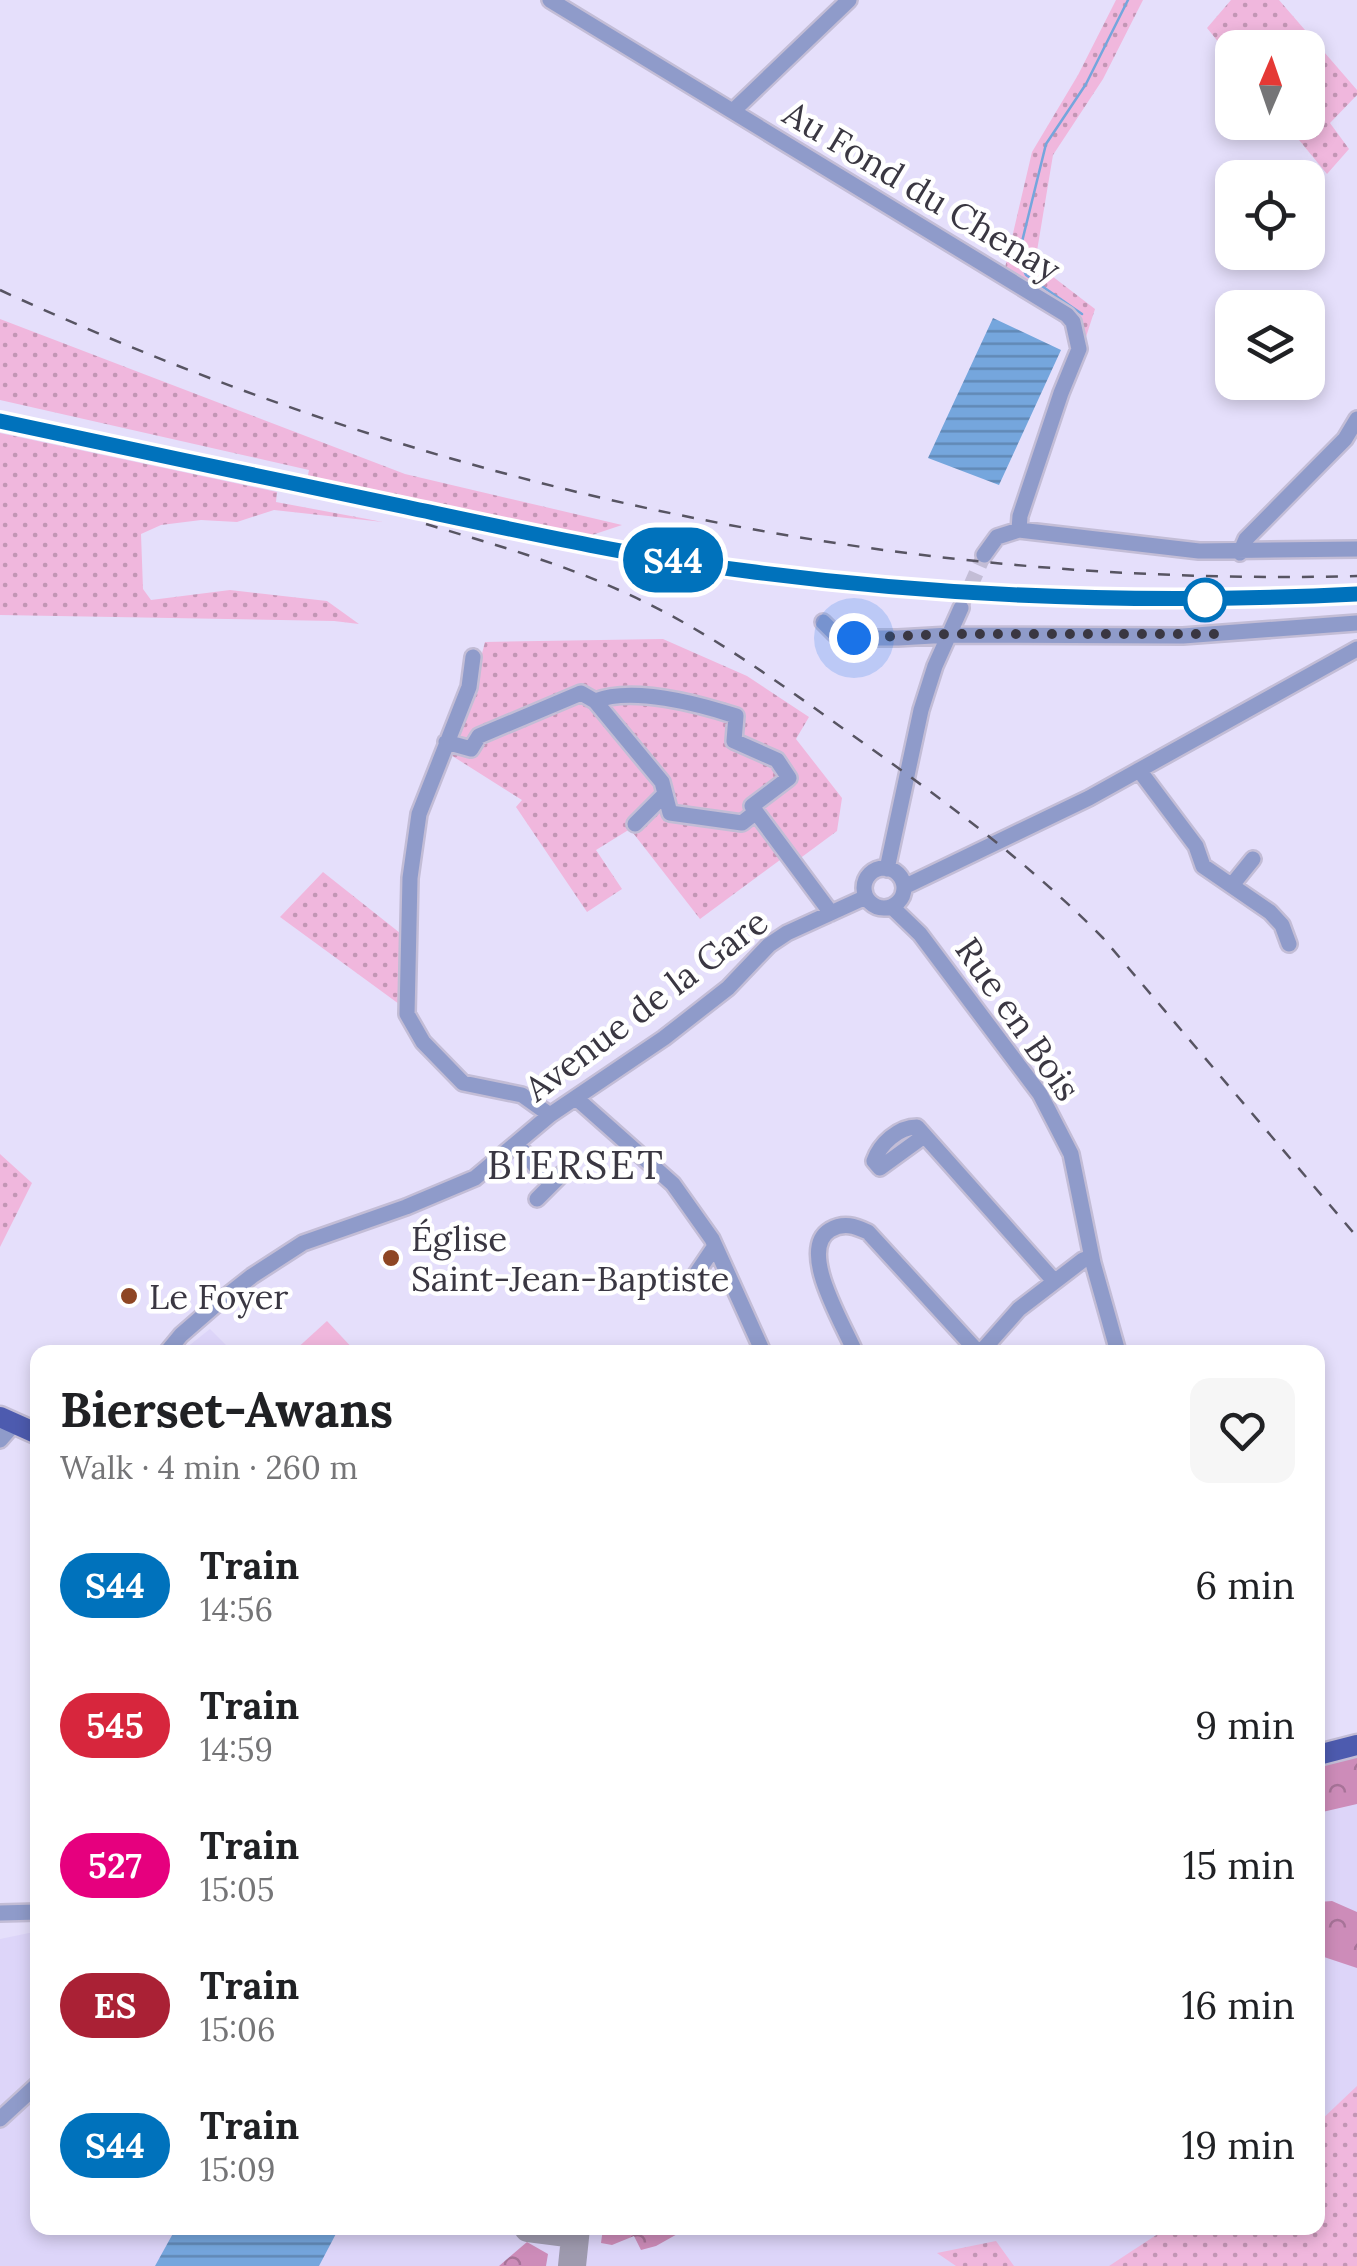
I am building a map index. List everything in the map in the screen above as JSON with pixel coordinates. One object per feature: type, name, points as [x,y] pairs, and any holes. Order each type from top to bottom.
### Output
[{"type":"main road","points":[[5,1427],[30,1432]]},
{"type":"main road","points":[[1325,1739],[1357,1736]]},
{"type":"main road","points":[[1325,1753],[1357,1746]]},
{"type":"street","name":"Au Fond du Chenay","points":[[550,0],[1074,322],[1079,349],[1020,516],[1020,530]]},
{"type":"street","points":[[733,112],[850,0]]},
{"type":"street","points":[[1240,553],[1246,540],[1345,438],[1357,420]]},
{"type":"street","points":[[984,554],[997,537],[1020,530],[1240,553],[1357,549]]},
{"type":"street","points":[[887,868],[921,710],[961,608]]},
{"type":"street","points":[[823,622],[835,634],[854,638],[950,634],[1183,636],[1357,623]]},
{"type":"street","points":[[904,887],[1139,770],[1357,649]]},
{"type":"street","points":[[474,657],[469,687],[419,814],[410,878],[407,1014],[440,1064],[463,1083],[522,1095],[550,1115]]},
{"type":"street","points":[[446,742],[471,750],[479,736],[581,692],[595,701],[662,782],[670,813],[742,823],[756,812]]},
{"type":"street","points":[[595,701],[610,695],[670,700],[736,716],[734,741],[777,760],[789,778],[752,806],[831,914]]},
{"type":"street","points":[[1139,770],[1196,846],[1203,866],[1270,912],[1282,925],[1289,944]]},
{"type":"street","points":[[634,824],[665,794]]},
{"type":"street","points":[[1232,885],[1253,858]]},
{"type":"street","points":[[879,869],[897,873],[904,887],[901,899],[892,906],[875,906],[866,897],[868,876],[879,869]]},
{"type":"street","name":"Avenue de la Gare","points":[[174,1345],[191,1325],[252,1276],[303,1242],[475,1178],[550,1115],[664,1038],[728,988],[787,932],[866,897]]},
{"type":"street","name":"Rue en Bois","points":[[892,906],[920,934],[1040,1094],[1071,1154],[1091,1257],[1116,1345]]},
{"type":"street","points":[[576,1098],[673,1184],[715,1246],[760,1345]]},
{"type":"street","points":[[924,1136],[1054,1280]]},
{"type":"street","points":[[516,1144],[556,1180],[537,1199]]},
{"type":"street","points":[[852,1345],[818,1266],[817,1246],[823,1234],[838,1226],[854,1226],[868,1232],[973,1345]]},
{"type":"street","points":[[688,1286],[715,1246]]},
{"type":"street","points":[[986,1345],[1054,1280],[1091,1257]]},
{"type":"street","points":[[0,1913],[30,1912]]},
{"type":"street","points":[[0,2118],[30,2091]]},
{"type":"shaded area","points":[[1116,0],[1143,0],[1103,79],[1053,155],[1035,263],[1095,309],[1085,340],[1080,319],[1004,272],[1032,152],[1078,75]]},
{"type":"shaded area","points":[[1231,0],[1279,0],[1305,30],[1215,30],[1215,38],[1207,28]]},
{"type":"shaded area","points":[[1325,53],[1357,90],[1357,95],[1330,123],[1349,149],[1327,174],[1325,160],[1315,160],[1299,140],[1325,140]]},
{"type":"shaded area","points":[[0,319],[405,474],[622,525],[583,538],[307,480],[309,470],[0,400]]},
{"type":"shaded area","points":[[0,433],[277,492],[276,502],[383,522],[274,510],[237,522],[201,520],[161,525],[141,534],[143,589],[151,600],[230,590],[327,601],[359,624],[0,615]]},
{"type":"shaded area","points":[[663,639],[747,676],[809,717],[796,739],[842,798],[837,831],[787,868],[780,860],[700,919],[630,829],[596,850],[622,889],[587,912],[516,807],[522,800],[446,752],[471,696],[485,642]]},
{"type":"shaded area","points":[[323,872],[400,933],[399,1004],[280,917]]},
{"type":"shaded area","points":[[0,1154],[32,1183],[0,1247]]},
{"type":"shaded area","points":[[327,1321],[349,1345],[301,1345]]},
{"type":"shaded area","points":[[210,1329],[226,1345],[190,1345]]},
{"type":"shaded area","points":[[1357,1754],[1357,2266],[0,2266],[0,1939],[29,1933],[30,2235],[1325,2235],[1325,1765]]},
{"type":"shaded area","points":[[1357,2086],[1357,2266],[1109,2266],[1156,2235],[1325,2235],[1325,2116]]},
{"type":"shaded area","points":[[996,2241],[1014,2266],[956,2266],[937,2253]]},
{"type":"green space","points":[[1357,1754],[1357,1804],[1325,1811],[1325,1765]]},
{"type":"green space","points":[[1325,1902],[1357,1912],[1357,1968],[1325,1957]]},
{"type":"green space","points":[[602,2235],[676,2235],[641,2250],[634,2236],[612,2245],[601,2243]]},
{"type":"green space","points":[[527,2242],[548,2254],[546,2266],[499,2266]]},
{"type":"water","points":[[993,318],[1061,350],[999,485],[928,458]]},
{"type":"water","points":[[172,2235],[335,2235],[319,2266],[155,2266]]},
{"type":"waterway","points":[[1082,314],[1026,275],[1018,258],[1046,144],[1086,84],[1128,0]]},
{"type":"taxiway","points":[[572,2266],[575,2235]]},
{"type":"tunnel","points":[[961,608],[984,555]]},
{"type":"railway","points":[[0,290],[162,359],[326,419],[493,470],[662,511],[833,543],[1006,564],[1181,575],[1357,576]]},
{"type":"railway","points":[[0,421],[524,532],[747,571],[899,588],[1052,597],[1204,599],[1357,594]]},
{"type":"railway","points":[[426,524],[573,571],[681,621],[766,674],[948,805],[1043,881],[1103,938],[1357,1237]]},
{"type":"train","name":"S44","points":[[0,421],[528,533],[744,570],[887,587],[1046,597],[1195,600],[1357,594]]},
{"type":"place","name":"Église Saint-Jean-Baptiste","points":[[391,1258]]},
{"type":"place","name":"Le Foyer","points":[[129,1296]]},
{"type":"district","name":"BIERSET","points":[[576,1164]]},
{"type":"route","points":[[854,638],[1214,634],[1205,600]]}]
